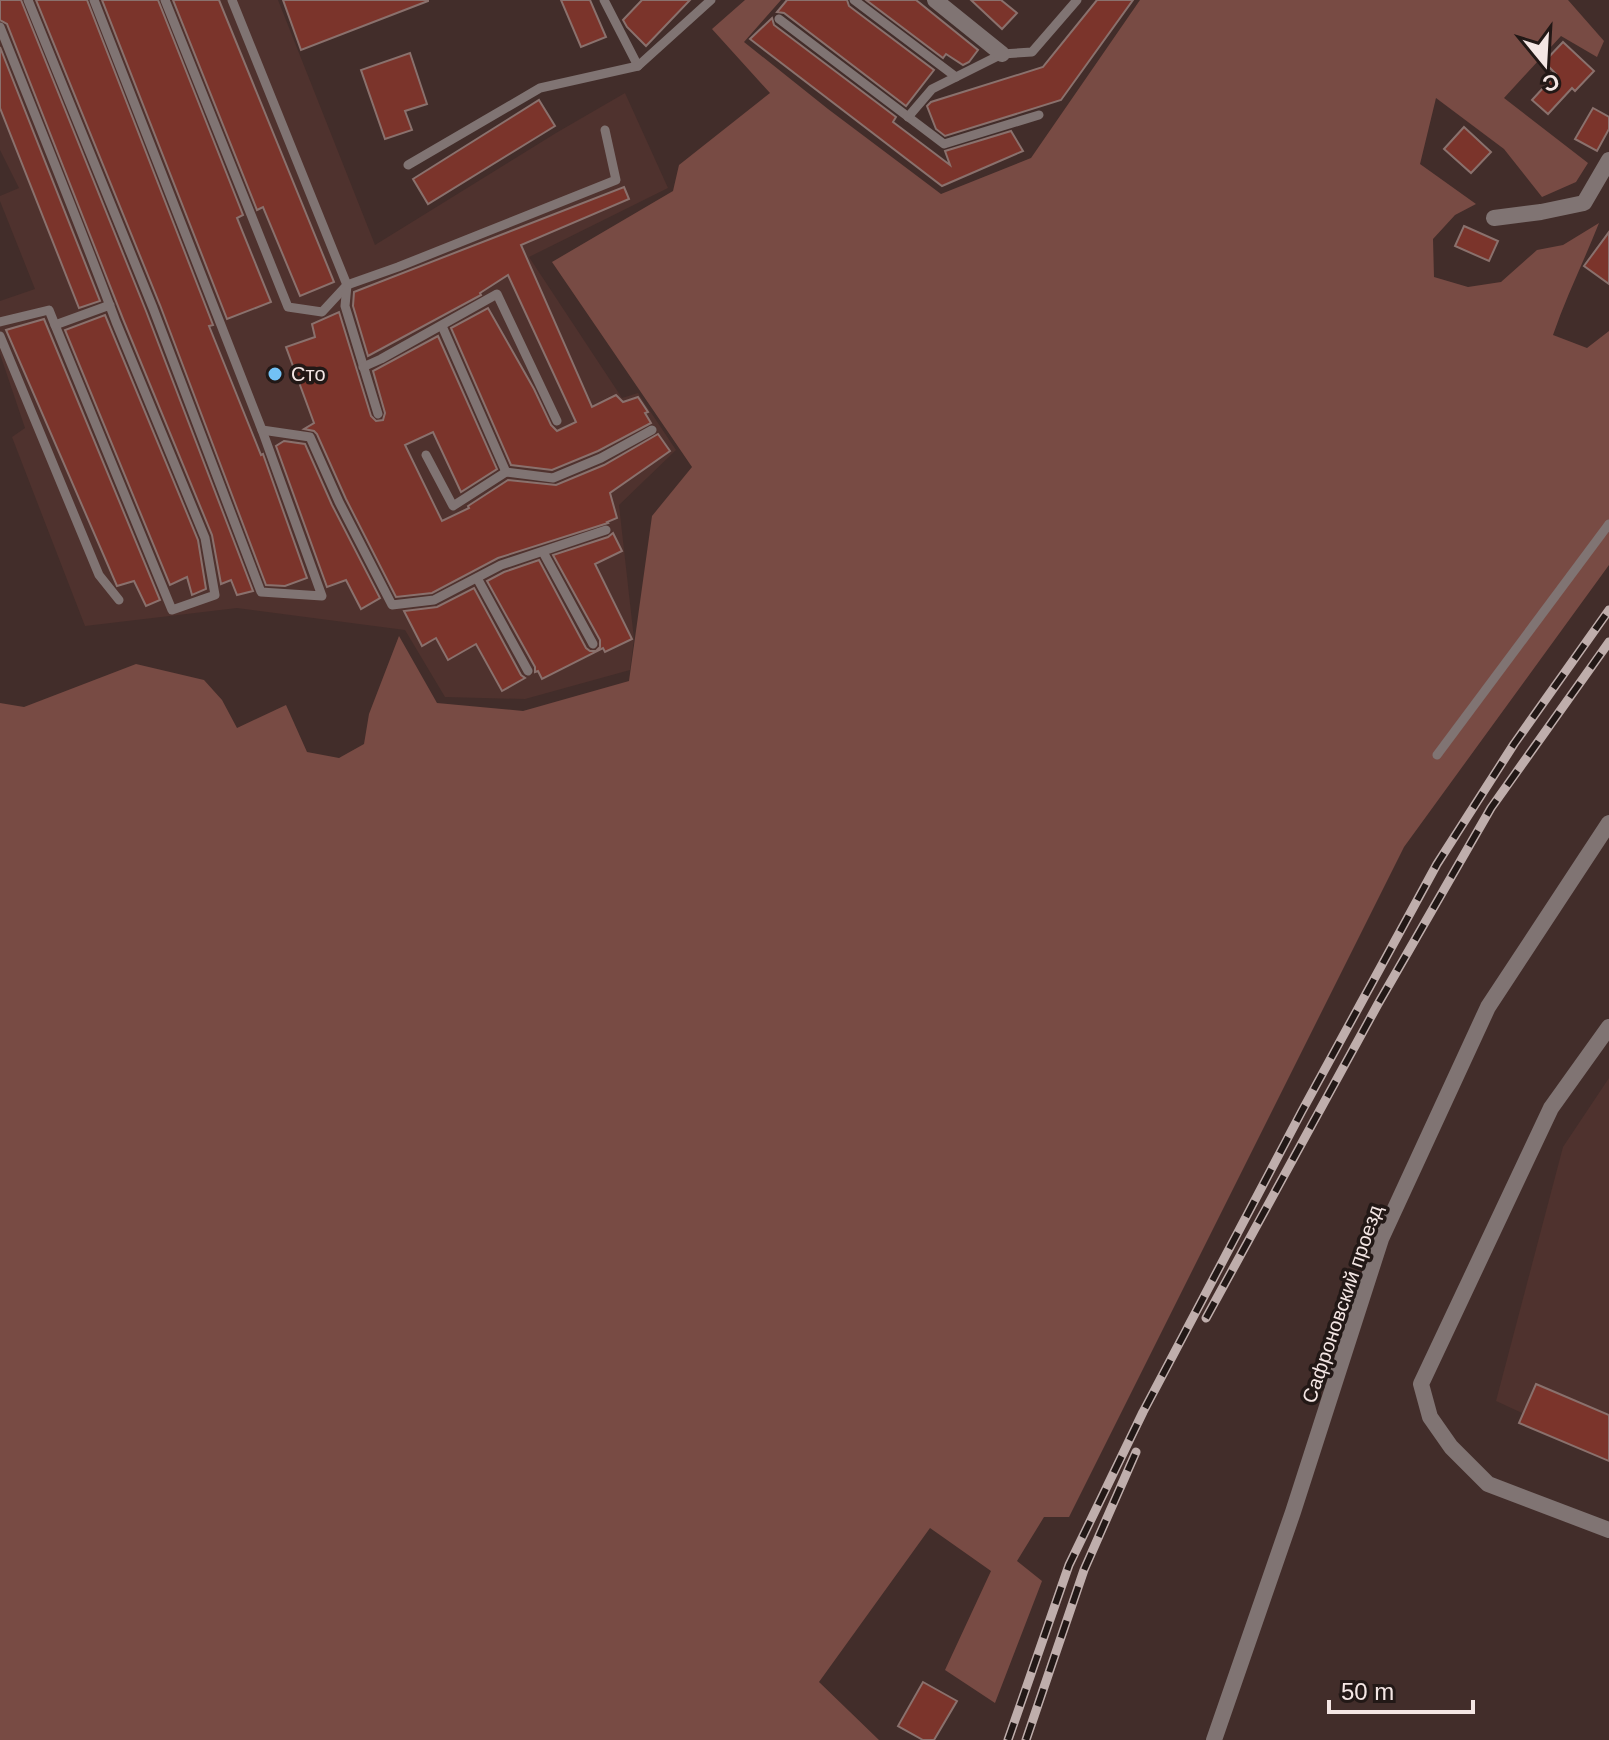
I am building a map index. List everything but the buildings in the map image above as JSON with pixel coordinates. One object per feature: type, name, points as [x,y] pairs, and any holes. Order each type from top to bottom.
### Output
[{"type":"street","points":[[935,0],[1002,54]]},
{"type":"street","points":[[1494,218],[1584,203],[1609,160]]},
{"type":"street","name":"Сафроновский проезд","points":[[1214,1740],[1293,1512],[1381,1239],[1488,1007],[1609,823]]},
{"type":"street","points":[[1609,1027],[1551,1108],[1421,1384],[1430,1417],[1451,1447],[1488,1484],[1609,1530]]},
{"type":"lane","points":[[28,0],[147,293],[261,592],[322,596],[262,430],[94,0]]},
{"type":"lane","points":[[165,0],[288,307],[322,312],[347,285],[616,180],[605,130]]},
{"type":"lane","points":[[232,0],[347,285],[345,306],[378,414]]},
{"type":"lane","points":[[604,0],[638,66]]},
{"type":"lane","points":[[408,165],[540,88],[638,66],[711,0]]},
{"type":"lane","points":[[854,0],[956,77]]},
{"type":"lane","points":[[908,117],[932,89],[1002,54],[1032,52],[1077,0]]},
{"type":"lane","points":[[779,19],[944,144],[1039,115]]},
{"type":"lane","points":[[0,27],[205,538],[215,595],[172,610],[49,310],[0,322]]},
{"type":"lane","points":[[363,367],[497,294],[557,421]]},
{"type":"lane","points":[[55,325],[110,305]]},
{"type":"lane","points":[[442,326],[506,472]]},
{"type":"lane","points":[[0,336],[99,575],[119,600]]},
{"type":"lane","points":[[262,430],[310,437],[339,502],[392,605],[434,600],[501,565],[606,530]]},
{"type":"lane","points":[[426,455],[453,506],[506,472],[553,478],[601,458],[652,430]]},
{"type":"lane","points":[[1437,755],[1609,524]]},
{"type":"lane","points":[[543,552],[593,644]]},
{"type":"lane","points":[[477,578],[528,671]]},
{"type":"shaded area","points":[[0,0],[278,0],[375,245],[625,93],[668,188],[529,257],[622,398],[638,393],[676,450],[619,505],[634,639],[630,670],[525,699],[445,697],[405,630],[237,608],[85,626],[12,437],[25,428],[0,354],[0,301],[35,289],[0,201],[0,196],[19,188],[0,150]]},
{"type":"shaded area","points":[[745,0],[781,0],[744,42],[941,194],[1031,158],[1140,0],[1568,0],[1604,41],[1597,57],[1561,36],[1504,98],[1588,163],[1576,182],[1542,197],[1504,149],[1436,98],[1420,164],[1476,204],[1455,215],[1433,239],[1434,277],[1468,287],[1501,282],[1537,250],[1563,245],[1599,223],[1553,335],[1587,348],[1609,331],[1609,565],[1404,847],[1069,1517],[1044,1517],[1017,1561],[1042,1581],[995,1703],[945,1670],[991,1571],[930,1528],[819,1682],[879,1740],[0,1740],[0,703],[24,707],[136,664],[204,680],[222,700],[237,728],[286,705],[307,752],[339,758],[364,744],[369,714],[399,636],[437,703],[523,711],[629,681],[652,516],[692,467],[552,262],[673,191],[679,165],[770,93],[712,29]]},
{"type":"shaded area","points":[[1609,1078],[1609,1453],[1496,1401],[1563,1147]]},
{"type":"railway","points":[[1008,1740],[1069,1565],[1143,1412],[1302,1111],[1437,864],[1514,744],[1609,610]]},
{"type":"railway","points":[[1206,1318],[1378,1004],[1491,808],[1609,642]]},
{"type":"railway","points":[[1026,1740],[1084,1570],[1136,1452]]},
{"type":"place","name":"Сто","points":[[275,374]]}]
